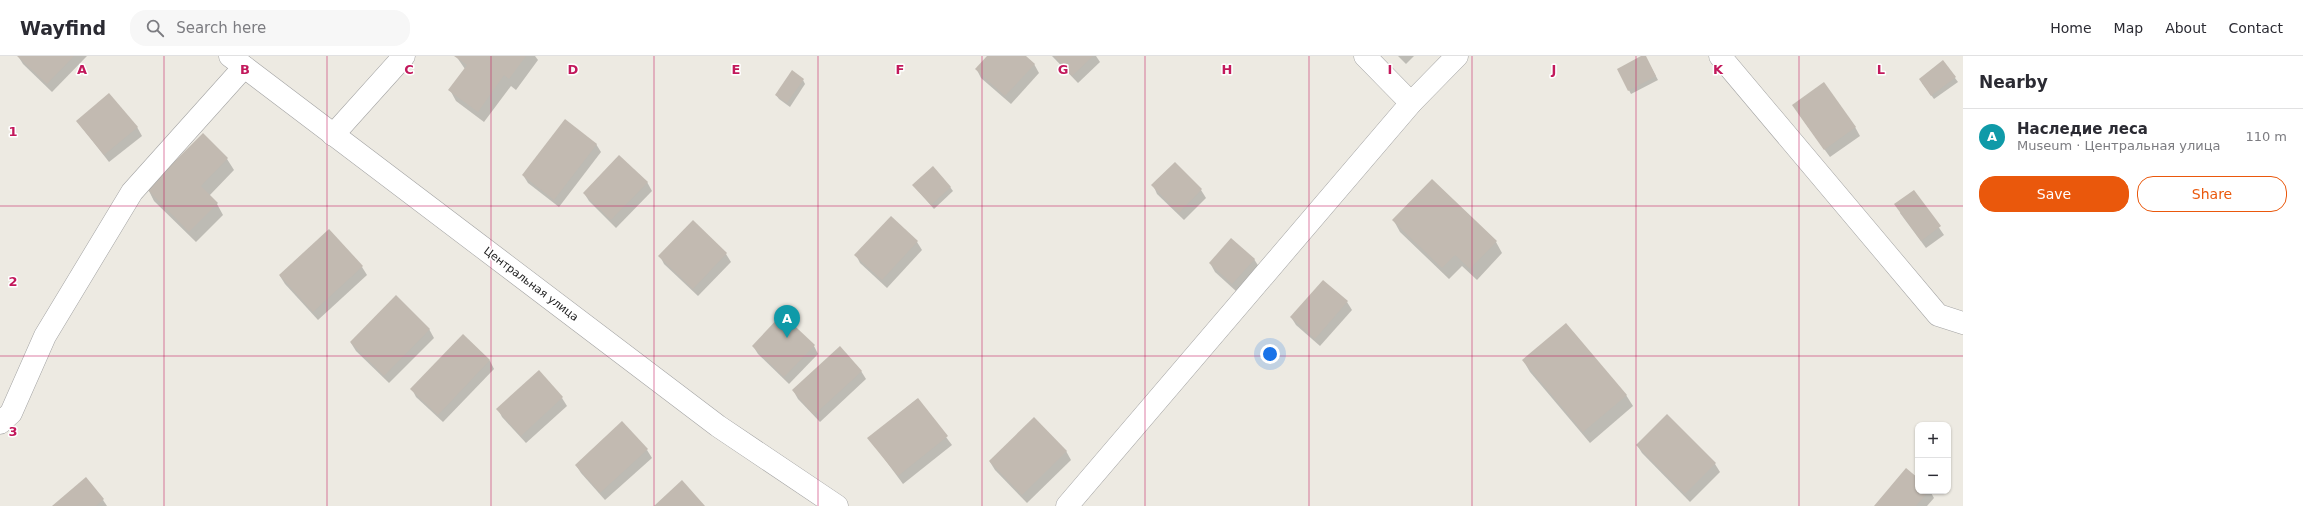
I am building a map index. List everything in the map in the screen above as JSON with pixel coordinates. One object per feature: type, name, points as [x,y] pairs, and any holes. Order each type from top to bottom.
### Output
[{"type":"street","points":[[333,134],[404,56]]},
{"type":"street","points":[[1365,56],[1411,103]]},
{"type":"street","points":[[1067,506],[1411,103],[1457,56]]},
{"type":"street","points":[[1720,56],[1938,315],[1963,323]]},
{"type":"street","points":[[0,423],[11,413],[46,336],[132,192],[237,62]]},
{"type":"street","name":"Центральная улица","points":[[237,62],[718,426],[837,506]]},
{"type":"building","points":[[17,56],[74,56],[47,84]]},
{"type":"building","points":[[454,56],[526,56],[509,79],[504,75],[478,112],[448,90],[467,65]]},
{"type":"building","points":[[987,56],[1026,56],[1035,64],[1005,96],[975,69]]},
{"type":"building","points":[[1054,56],[1093,56],[1072,76]]},
{"type":"building","points":[[1641,56],[1646,56],[1656,76],[1628,91],[1617,69]]},
{"type":"building","points":[[1943,60],[1956,77],[1931,96],[1919,79]]},
{"type":"building","points":[[792,70],[804,79],[787,103],[775,95]]},
{"type":"building","points":[[1824,82],[1856,127],[1824,150],[1792,105]]},
{"type":"building","points":[[109,93],[138,127],[104,155],[76,121]]},
{"type":"building","points":[[565,119],[597,144],[554,200],[522,175]]},
{"type":"building","points":[[203,133],[228,158],[201,186],[218,203],[189,232],[147,189]]},
{"type":"building","points":[[619,155],[648,182],[611,220],[583,193]]},
{"type":"building","points":[[1175,162],[1202,189],[1179,213],[1151,185]]},
{"type":"building","points":[[933,166],[951,187],[931,205],[912,185]]},
{"type":"building","points":[[1432,179],[1497,241],[1470,269],[1455,255],[1442,268],[1392,220]]},
{"type":"building","points":[[1914,190],[1941,226],[1921,241],[1894,204]]},
{"type":"building","points":[[891,216],[918,241],[882,280],[854,255]]},
{"type":"building","points":[[693,220],[727,253],[693,289],[658,256]]},
{"type":"building","points":[[329,229],[363,266],[313,312],[279,275]]},
{"type":"building","points":[[1231,238],[1255,259],[1232,284],[1209,263]]},
{"type":"building","points":[[1323,280],[1348,301],[1315,339],[1290,317]]},
{"type":"building","points":[[396,295],[430,329],[384,376],[350,342]]},
{"type":"building","points":[[782,314],[815,345],[784,377],[752,346]]},
{"type":"building","points":[[1566,323],[1627,395],[1583,432],[1522,360]]},
{"type":"building","points":[[463,334],[490,360],[438,415],[410,389]]},
{"type":"building","points":[[840,346],[862,371],[814,415],[792,390]]},
{"type":"building","points":[[539,370],[563,397],[521,436],[496,409]]},
{"type":"building","points":[[918,398],[948,436],[898,476],[867,438]]},
{"type":"building","points":[[1667,414],[1716,463],[1685,494],[1636,445]]},
{"type":"building","points":[[1034,417],[1067,451],[1022,495],[989,461]]},
{"type":"building","points":[[622,421],[648,449],[600,493],[575,465]]},
{"type":"building","points":[[1906,468],[1915,476],[1915,494],[1926,494],[1916,506],[1874,506]]},
{"type":"building","points":[[86,477],[104,499],[96,506],[52,506]]},
{"type":"building","points":[[682,480],[705,506],[654,506]]},
{"type":"place","name":"Наследие леса","points":[[787,338]]}]
